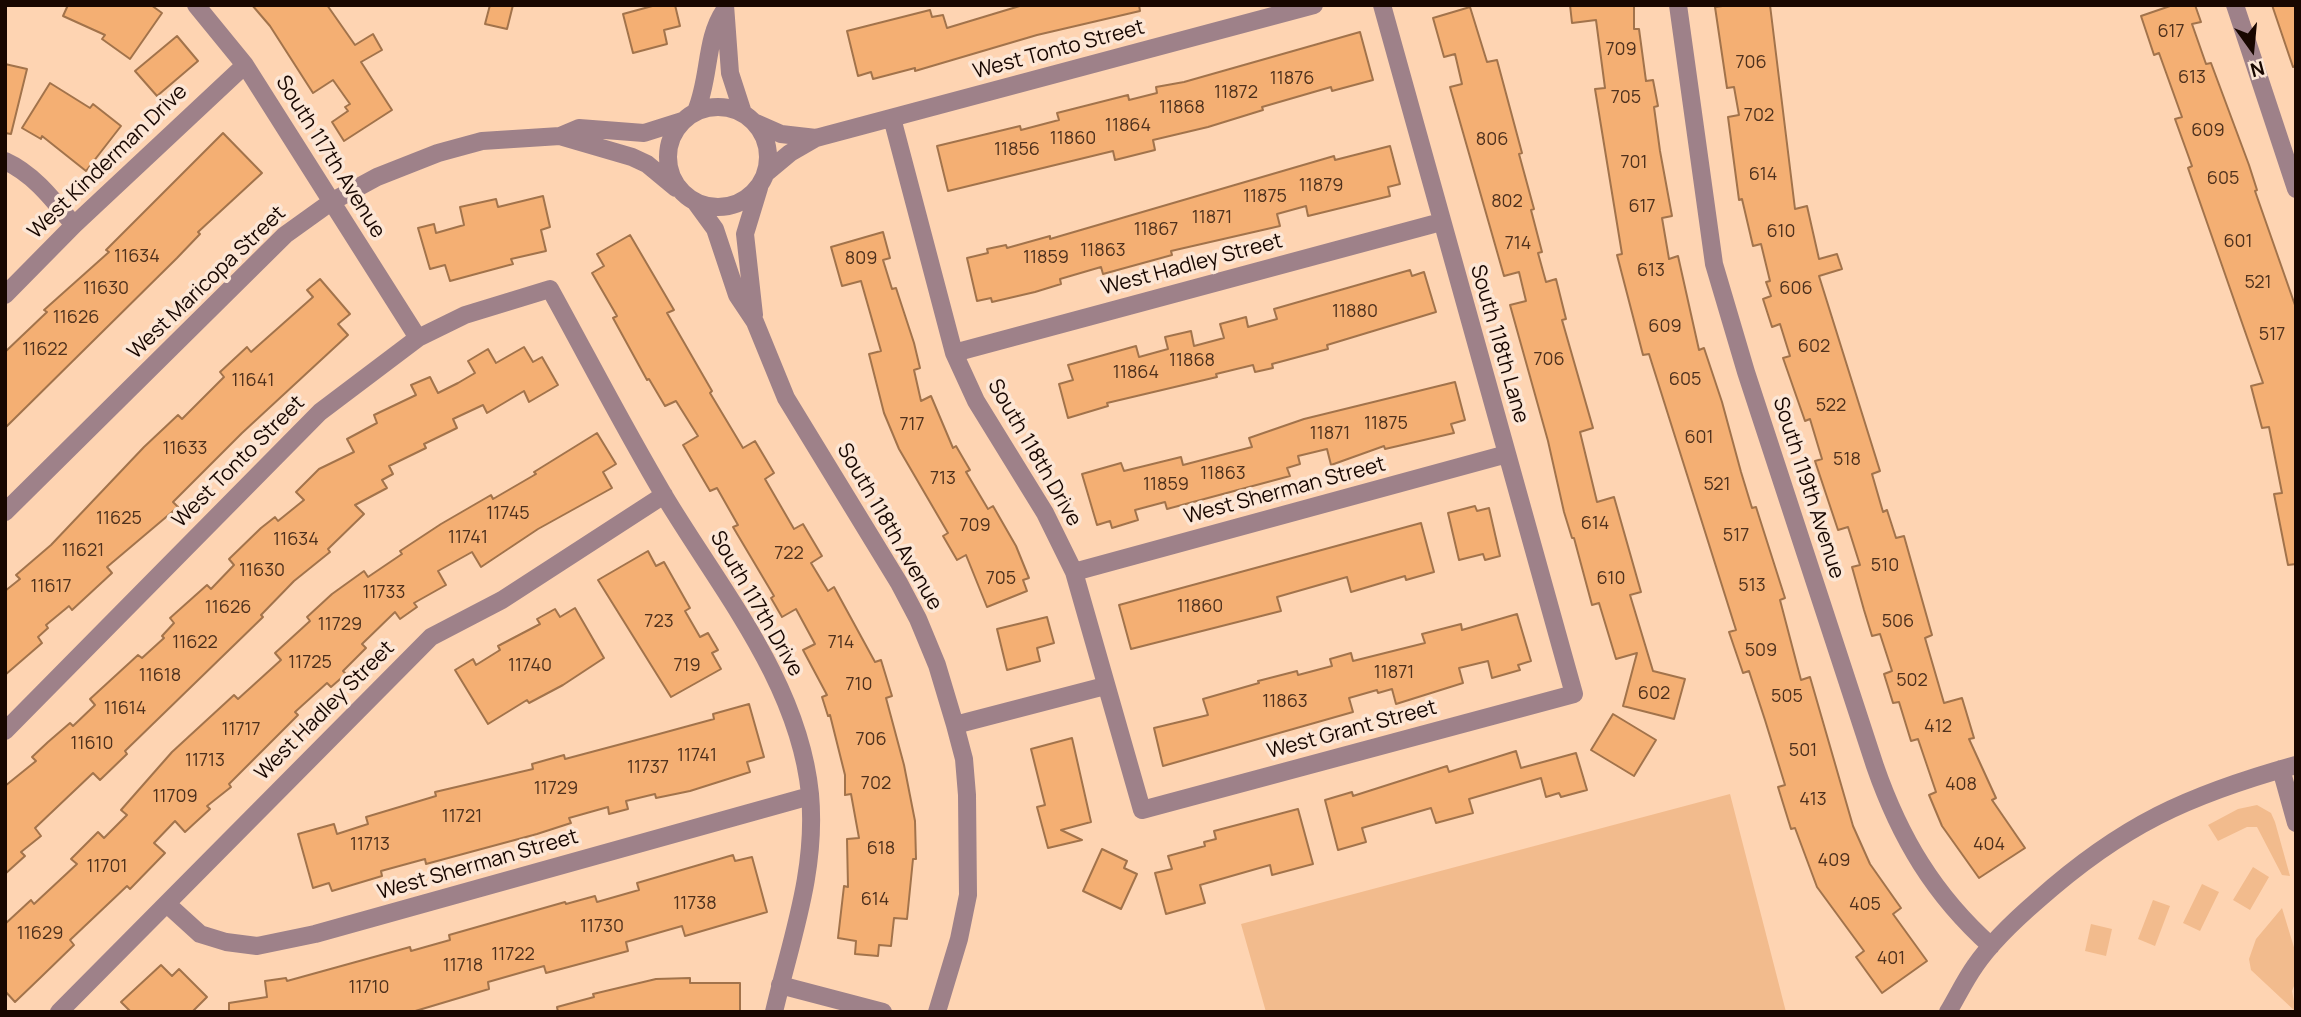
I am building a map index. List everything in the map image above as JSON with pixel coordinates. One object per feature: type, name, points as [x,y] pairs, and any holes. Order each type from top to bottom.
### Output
[{"type":"street","name":"South 117th Avenue","points":[[196,5],[245,65],[418,338]]},
{"type":"street","name":"West Tonto Street","points":[[763,179],[790,153],[816,138],[1314,5]]},
{"type":"street","name":"South 118th Lane","points":[[1382,5],[1574,694]]},
{"type":"street","name":"South 119th Avenue","points":[[1678,5],[1714,264],[1746,372],[1870,753],[1887,802],[1921,868],[1964,922],[1991,946]]},
{"type":"street","points":[[2235,5],[2296,190]]},
{"type":"street","points":[[724,8],[730,73],[749,118],[765,138],[769,155],[763,179],[738,204],[724,207],[696,203],[681,192],[667,164],[668,148],[706,84],[714,26],[724,8]]},
{"type":"street","name":"West Kinderman Drive","points":[[5,295],[74,225],[245,65]]},
{"type":"street","points":[[689,116],[712,107],[728,107],[749,118]]},
{"type":"street","name":"West Maricopa Street","points":[[5,512],[285,234],[331,202],[377,177],[438,153],[482,141],[560,136],[579,128],[644,133],[689,116]]},
{"type":"street","name":"West Tonto Street","points":[[749,118],[781,134],[816,138]]},
{"type":"street","name":"South 118th Drive","points":[[892,118],[954,353],[976,401],[1045,513],[1074,572],[1142,810]]},
{"type":"street","name":"West Maricopa Street","points":[[560,136],[632,157],[647,164],[681,192]]},
{"type":"street","points":[[5,161],[18,167],[43,189],[74,225]]},
{"type":"street","name":"South 118th Avenue","points":[[755,322],[746,234],[763,179]]},
{"type":"street","name":"South 118th Avenue","points":[[696,203],[715,229],[737,295],[755,322],[786,398],[899,583],[918,619],[937,664],[955,724],[964,759],[967,795],[968,895],[959,939],[937,1012]]},
{"type":"street","name":"West Hadley Street","points":[[954,353],[1441,222]]},
{"type":"street","name":"West Tonto Street","points":[[5,731],[320,412],[418,338],[465,315],[550,289]]},
{"type":"street","name":"South 117th Drive","points":[[550,289],[664,495],[780,688],[802,746],[810,796],[809,873],[774,1012]]},
{"type":"street","name":"West Sherman Street","points":[[1074,572],[1507,454]]},
{"type":"street","name":"West Hadley Street","points":[[59,1012],[431,637],[502,600],[664,495]]},
{"type":"street","points":[[955,724],[1105,686]]},
{"type":"street","name":"West Grant Street","points":[[1142,810],[1574,694]]},
{"type":"street","points":[[1948,1012],[1975,966],[1991,946],[2067,874],[2137,824],[2220,787],[2288,767],[2296,823]]},
{"type":"street","name":"West Sherman Street","points":[[167,904],[200,934],[257,946],[315,934],[810,796]]},
{"type":"street","points":[[780,985],[883,1012]]},
{"type":"shaded area","points":[[1730,794],[1786,1012],[1266,1012],[1241,924]]},
{"type":"shaded area","points":[[2257,805],[2271,813],[2290,876],[2282,875],[2257,827],[2247,827],[2218,841],[2208,825],[2238,809]]},
{"type":"shaded area","points":[[2253,867],[2269,877],[2250,910],[2233,900]]},
{"type":"shaded area","points":[[2202,884],[2219,892],[2200,931],[2183,923]]},
{"type":"shaded area","points":[[2153,900],[2170,906],[2155,946],[2138,939]]},
{"type":"shaded area","points":[[2282,908],[2296,954],[2296,981],[2292,991],[2296,1012],[2251,970],[2249,959],[2256,939]]},
{"type":"shaded area","points":[[2091,924],[2112,929],[2106,956],[2085,951]]},
{"type":"building","points":[[68,5],[151,5],[162,13],[130,59],[102,39],[105,35],[63,16]]},
{"type":"building","points":[[252,5],[327,5],[355,45],[373,34],[382,50],[361,62],[392,110],[344,141],[332,122],[348,111],[345,107],[350,104],[333,80],[313,93],[270,26]]},
{"type":"building","points":[[490,5],[513,5],[507,29],[485,24]]},
{"type":"building","points":[[656,5],[675,5],[680,26],[664,30],[667,44],[633,53],[623,14]]},
{"type":"building","points":[[1023,5],[1139,5],[1140,11],[1037,35],[915,71],[915,68],[873,79],[871,72],[858,76],[847,31],[930,10],[932,17],[943,15],[947,28]]},
{"type":"building","points":[[1570,5],[1634,5],[1634,29],[1639,29],[1646,81],[1653,80],[1658,106],[1654,107],[1672,216],[1662,218],[1669,259],[1678,256],[1699,350],[1704,348],[1752,508],[1756,507],[1785,598],[1780,600],[1801,680],[1810,677],[1853,826],[1870,864],[1901,908],[1893,914],[1927,961],[1882,993],[1856,957],[1864,951],[1817,887],[1795,828],[1791,829],[1778,787],[1785,785],[1749,671],[1743,673],[1729,632],[1736,630],[1649,354],[1643,355],[1617,255],[1622,254],[1595,89],[1605,88],[1596,20],[1572,23]]},
{"type":"building","points":[[1770,5],[1795,209],[1807,206],[1819,259],[1837,254],[1842,269],[1819,276],[1880,471],[1872,474],[1883,512],[1887,510],[1896,538],[1904,536],[1932,635],[1925,638],[1944,703],[1962,698],[1974,738],[1969,739],[1996,798],[1992,800],[2025,848],[1979,878],[1942,826],[1929,795],[1936,792],[1918,739],[1911,741],[1899,702],[1893,703],[1884,674],[1892,671],[1880,634],[1872,636],[1864,610],[1852,567],[1860,565],[1848,527],[1838,530],[1815,461],[1822,459],[1810,419],[1805,421],[1783,358],[1790,356],[1780,324],[1772,327],[1763,299],[1771,296],[1766,282],[1770,281],[1761,244],[1753,246],[1742,199],[1739,200],[1728,117],[1739,115],[1734,87],[1727,88],[1715,7]]},
{"type":"building","points":[[2173,5],[2195,5],[2201,22],[2192,24],[2206,64],[2211,63],[2249,165],[2257,190],[2255,191],[2296,308],[2296,564],[2288,565],[2274,494],[2282,493],[2269,427],[2262,428],[2251,386],[2263,383],[2188,168],[2192,166],[2175,119],[2182,117],[2159,53],[2154,55],[2141,16]]},
{"type":"building","points":[[2272,5],[2296,5],[2296,66],[2293,67]]},
{"type":"building","points":[[1470,7],[1487,62],[1497,60],[1522,153],[1519,154],[1534,209],[1531,210],[1542,252],[1538,253],[1546,282],[1556,279],[1566,319],[1562,320],[1593,428],[1580,432],[1597,502],[1614,497],[1641,592],[1630,595],[1653,671],[1685,679],[1674,719],[1623,706],[1637,653],[1616,659],[1599,603],[1592,605],[1564,512],[1548,441],[1510,305],[1526,301],[1519,272],[1504,276],[1450,87],[1462,84],[1455,54],[1444,57],[1433,18]]},
{"type":"building","points":[[1360,32],[1373,80],[1332,91],[1331,87],[1262,107],[1263,110],[1208,127],[1153,140],[1155,150],[1115,160],[1113,151],[948,191],[937,146],[1020,126],[1021,130],[1059,120],[1057,113],[1128,95],[1129,100],[1157,93],[1156,87],[1184,82]]},
{"type":"building","points":[[177,36],[198,61],[157,96],[135,71]]},
{"type":"building","points":[[5,64],[27,69],[11,134],[5,133]]},
{"type":"building","points":[[50,83],[90,108],[93,104],[121,126],[86,171],[42,136],[41,139],[22,128]]},
{"type":"building","points":[[223,133],[262,173],[198,232],[200,234],[177,258],[5,428],[5,352],[47,312],[44,310],[109,252],[106,250]]},
{"type":"building","points":[[1390,146],[1400,184],[1388,187],[1390,196],[1308,216],[1306,206],[1277,214],[1280,226],[1171,251],[1172,255],[1103,274],[1101,267],[1060,279],[1061,284],[1035,292],[992,302],[991,298],[977,301],[967,258],[988,253],[987,249],[1006,245],[1007,248],[1050,236],[1050,239],[1334,156],[1335,160]]},
{"type":"building","points":[[543,196],[550,227],[541,230],[546,251],[511,259],[513,264],[450,281],[445,265],[430,269],[418,228],[434,224],[436,233],[464,225],[460,207],[496,199],[498,207]]},
{"type":"building","points":[[883,232],[890,258],[883,260],[892,289],[896,288],[920,368],[914,370],[921,401],[931,396],[953,448],[956,446],[970,470],[966,472],[988,509],[993,506],[1016,546],[1029,578],[1023,580],[1027,591],[987,607],[966,555],[957,560],[943,536],[948,533],[899,449],[884,413],[869,354],[881,351],[861,281],[842,286],[831,247]]},
{"type":"building","points":[[630,235],[674,310],[667,313],[712,391],[710,393],[743,448],[755,441],[774,473],[765,479],[794,529],[803,524],[822,556],[811,563],[828,591],[834,587],[875,662],[881,660],[892,696],[886,698],[904,765],[915,821],[916,859],[913,859],[907,919],[894,918],[891,946],[879,945],[878,956],[855,954],[856,941],[838,938],[844,886],[848,887],[847,839],[859,838],[851,794],[845,795],[845,775],[830,715],[828,716],[822,697],[827,695],[803,650],[815,644],[796,609],[782,617],[771,598],[774,596],[733,527],[738,525],[717,488],[710,491],[683,445],[698,436],[676,401],[665,406],[649,379],[647,380],[613,318],[617,316],[592,273],[604,266],[597,254]]},
{"type":"building","points":[[1410,270],[1412,276],[1424,272],[1436,312],[1327,345],[1328,349],[1272,364],[1273,368],[1255,372],[1253,365],[1216,374],[1217,377],[1107,403],[1108,406],[1068,418],[1059,384],[1073,380],[1068,365],[1136,346],[1139,357],[1168,349],[1165,337],[1191,331],[1194,346],[1224,338],[1220,324],[1246,317],[1248,327],[1277,319],[1274,309]]},
{"type":"building","points":[[320,279],[350,314],[338,324],[348,335],[242,433],[173,502],[178,507],[107,567],[112,573],[72,610],[69,606],[46,625],[48,628],[38,637],[42,643],[5,675],[5,591],[20,579],[16,575],[51,545],[178,415],[182,419],[224,377],[220,372],[247,347],[251,352],[313,297],[307,290]]},
{"type":"building","points":[[524,347],[533,362],[542,357],[558,385],[529,402],[524,391],[487,413],[483,405],[453,419],[457,428],[424,444],[426,448],[389,466],[393,474],[382,480],[387,488],[355,505],[364,514],[328,549],[330,552],[294,581],[261,615],[263,617],[125,751],[127,754],[100,780],[93,773],[35,828],[41,836],[21,852],[25,856],[5,874],[5,786],[36,761],[32,757],[70,723],[73,726],[95,705],[90,699],[138,655],[142,658],[164,638],[162,636],[174,623],[170,618],[207,585],[211,589],[234,565],[229,559],[261,528],[275,517],[278,521],[304,500],[296,492],[319,469],[354,452],[347,439],[377,423],[374,415],[416,395],[411,385],[430,377],[438,393],[458,383],[475,373],[468,361],[488,349],[496,363]]},
{"type":"building","points":[[1455,382],[1465,420],[1451,424],[1454,433],[1385,449],[1384,446],[1331,465],[1327,449],[1298,456],[1300,464],[1287,468],[1290,476],[1167,509],[1165,502],[1135,510],[1138,520],[1112,528],[1110,521],[1097,525],[1082,474],[1121,463],[1124,471],[1181,457],[1183,465],[1252,447],[1249,438],[1304,419]]},
{"type":"building","points":[[597,433],[616,464],[603,472],[612,488],[538,529],[481,567],[472,552],[438,571],[446,585],[414,603],[417,607],[400,619],[395,612],[362,644],[366,648],[343,671],[346,674],[331,687],[327,683],[295,712],[298,715],[229,784],[231,787],[207,806],[210,809],[185,832],[175,821],[154,843],[165,853],[130,889],[127,886],[70,940],[74,945],[15,1002],[5,991],[5,924],[31,900],[34,904],[77,864],[71,859],[98,832],[104,838],[127,815],[121,810],[172,752],[234,695],[238,699],[281,660],[275,653],[310,621],[307,617],[332,594],[364,571],[368,577],[402,554],[400,551],[441,524],[491,495],[493,499],[536,474],[534,472]]},
{"type":"building","points":[[1475,506],[1477,511],[1489,508],[1500,556],[1485,560],[1483,554],[1459,560],[1448,513]]},
{"type":"building","points":[[1421,523],[1434,572],[1406,580],[1405,576],[1351,592],[1347,577],[1277,597],[1281,611],[1131,649],[1119,605]]},
{"type":"building","points":[[648,551],[656,566],[664,562],[690,608],[685,611],[700,637],[708,633],[718,650],[712,653],[721,669],[671,697],[598,580]]},
{"type":"building","points":[[575,608],[604,658],[563,685],[529,703],[527,700],[488,724],[455,670],[473,659],[476,665],[500,650],[498,646],[540,624],[537,619],[555,609],[560,617]]},
{"type":"building","points":[[1517,614],[1531,661],[1518,665],[1520,670],[1492,678],[1488,661],[1459,668],[1463,683],[1396,704],[1392,689],[1378,693],[1377,690],[1349,698],[1353,712],[1163,766],[1154,728],[1208,715],[1203,699],[1297,671],[1298,675],[1332,666],[1330,659],[1351,653],[1353,661],[1425,643],[1422,634],[1461,624],[1462,630]]},
{"type":"building","points":[[1047,617],[1054,643],[1037,648],[1040,661],[1007,670],[997,629]]},
{"type":"building","points":[[749,704],[764,757],[747,762],[750,772],[690,791],[656,798],[655,794],[626,801],[628,809],[609,814],[608,807],[569,818],[571,823],[537,834],[426,864],[425,859],[381,871],[382,876],[332,891],[329,883],[313,888],[298,834],[334,824],[337,834],[368,824],[366,817],[436,796],[435,792],[533,769],[532,764],[564,755],[565,759],[714,719],[713,714]]},
{"type":"building","points":[[1613,714],[1656,740],[1634,776],[1591,750]]},
{"type":"building","points":[[1072,738],[1091,822],[1061,830],[1082,840],[1048,848],[1037,807],[1045,805],[1031,749]]},
{"type":"building","points":[[1516,751],[1521,768],[1576,753],[1587,790],[1561,797],[1559,793],[1546,797],[1541,778],[1469,799],[1473,813],[1436,823],[1431,808],[1362,828],[1366,842],[1338,850],[1325,800],[1352,792],[1353,796],[1447,766],[1449,772]]},
{"type":"building","points":[[1298,809],[1313,864],[1272,875],[1270,865],[1200,885],[1205,903],[1166,914],[1155,873],[1172,869],[1168,856],[1205,846],[1204,842],[1216,839],[1214,831]]},
{"type":"building","points":[[1102,849],[1127,861],[1124,868],[1137,874],[1121,909],[1083,891]]},
{"type":"building","points":[[733,855],[735,861],[752,857],[767,912],[685,936],[682,926],[626,942],[628,951],[546,973],[544,966],[488,982],[489,989],[412,1012],[229,1012],[229,1003],[267,997],[265,981],[286,978],[287,981],[410,947],[411,951],[450,940],[449,935],[565,902],[566,904],[595,896],[597,902],[639,890],[637,883]]},
{"type":"building","points":[[161,965],[172,976],[179,969],[207,997],[192,1012],[131,1012],[121,1002]]},
{"type":"building","points":[[690,978],[690,983],[740,983],[740,1012],[558,1012],[557,1007],[594,997],[593,994],[656,979]]}]
